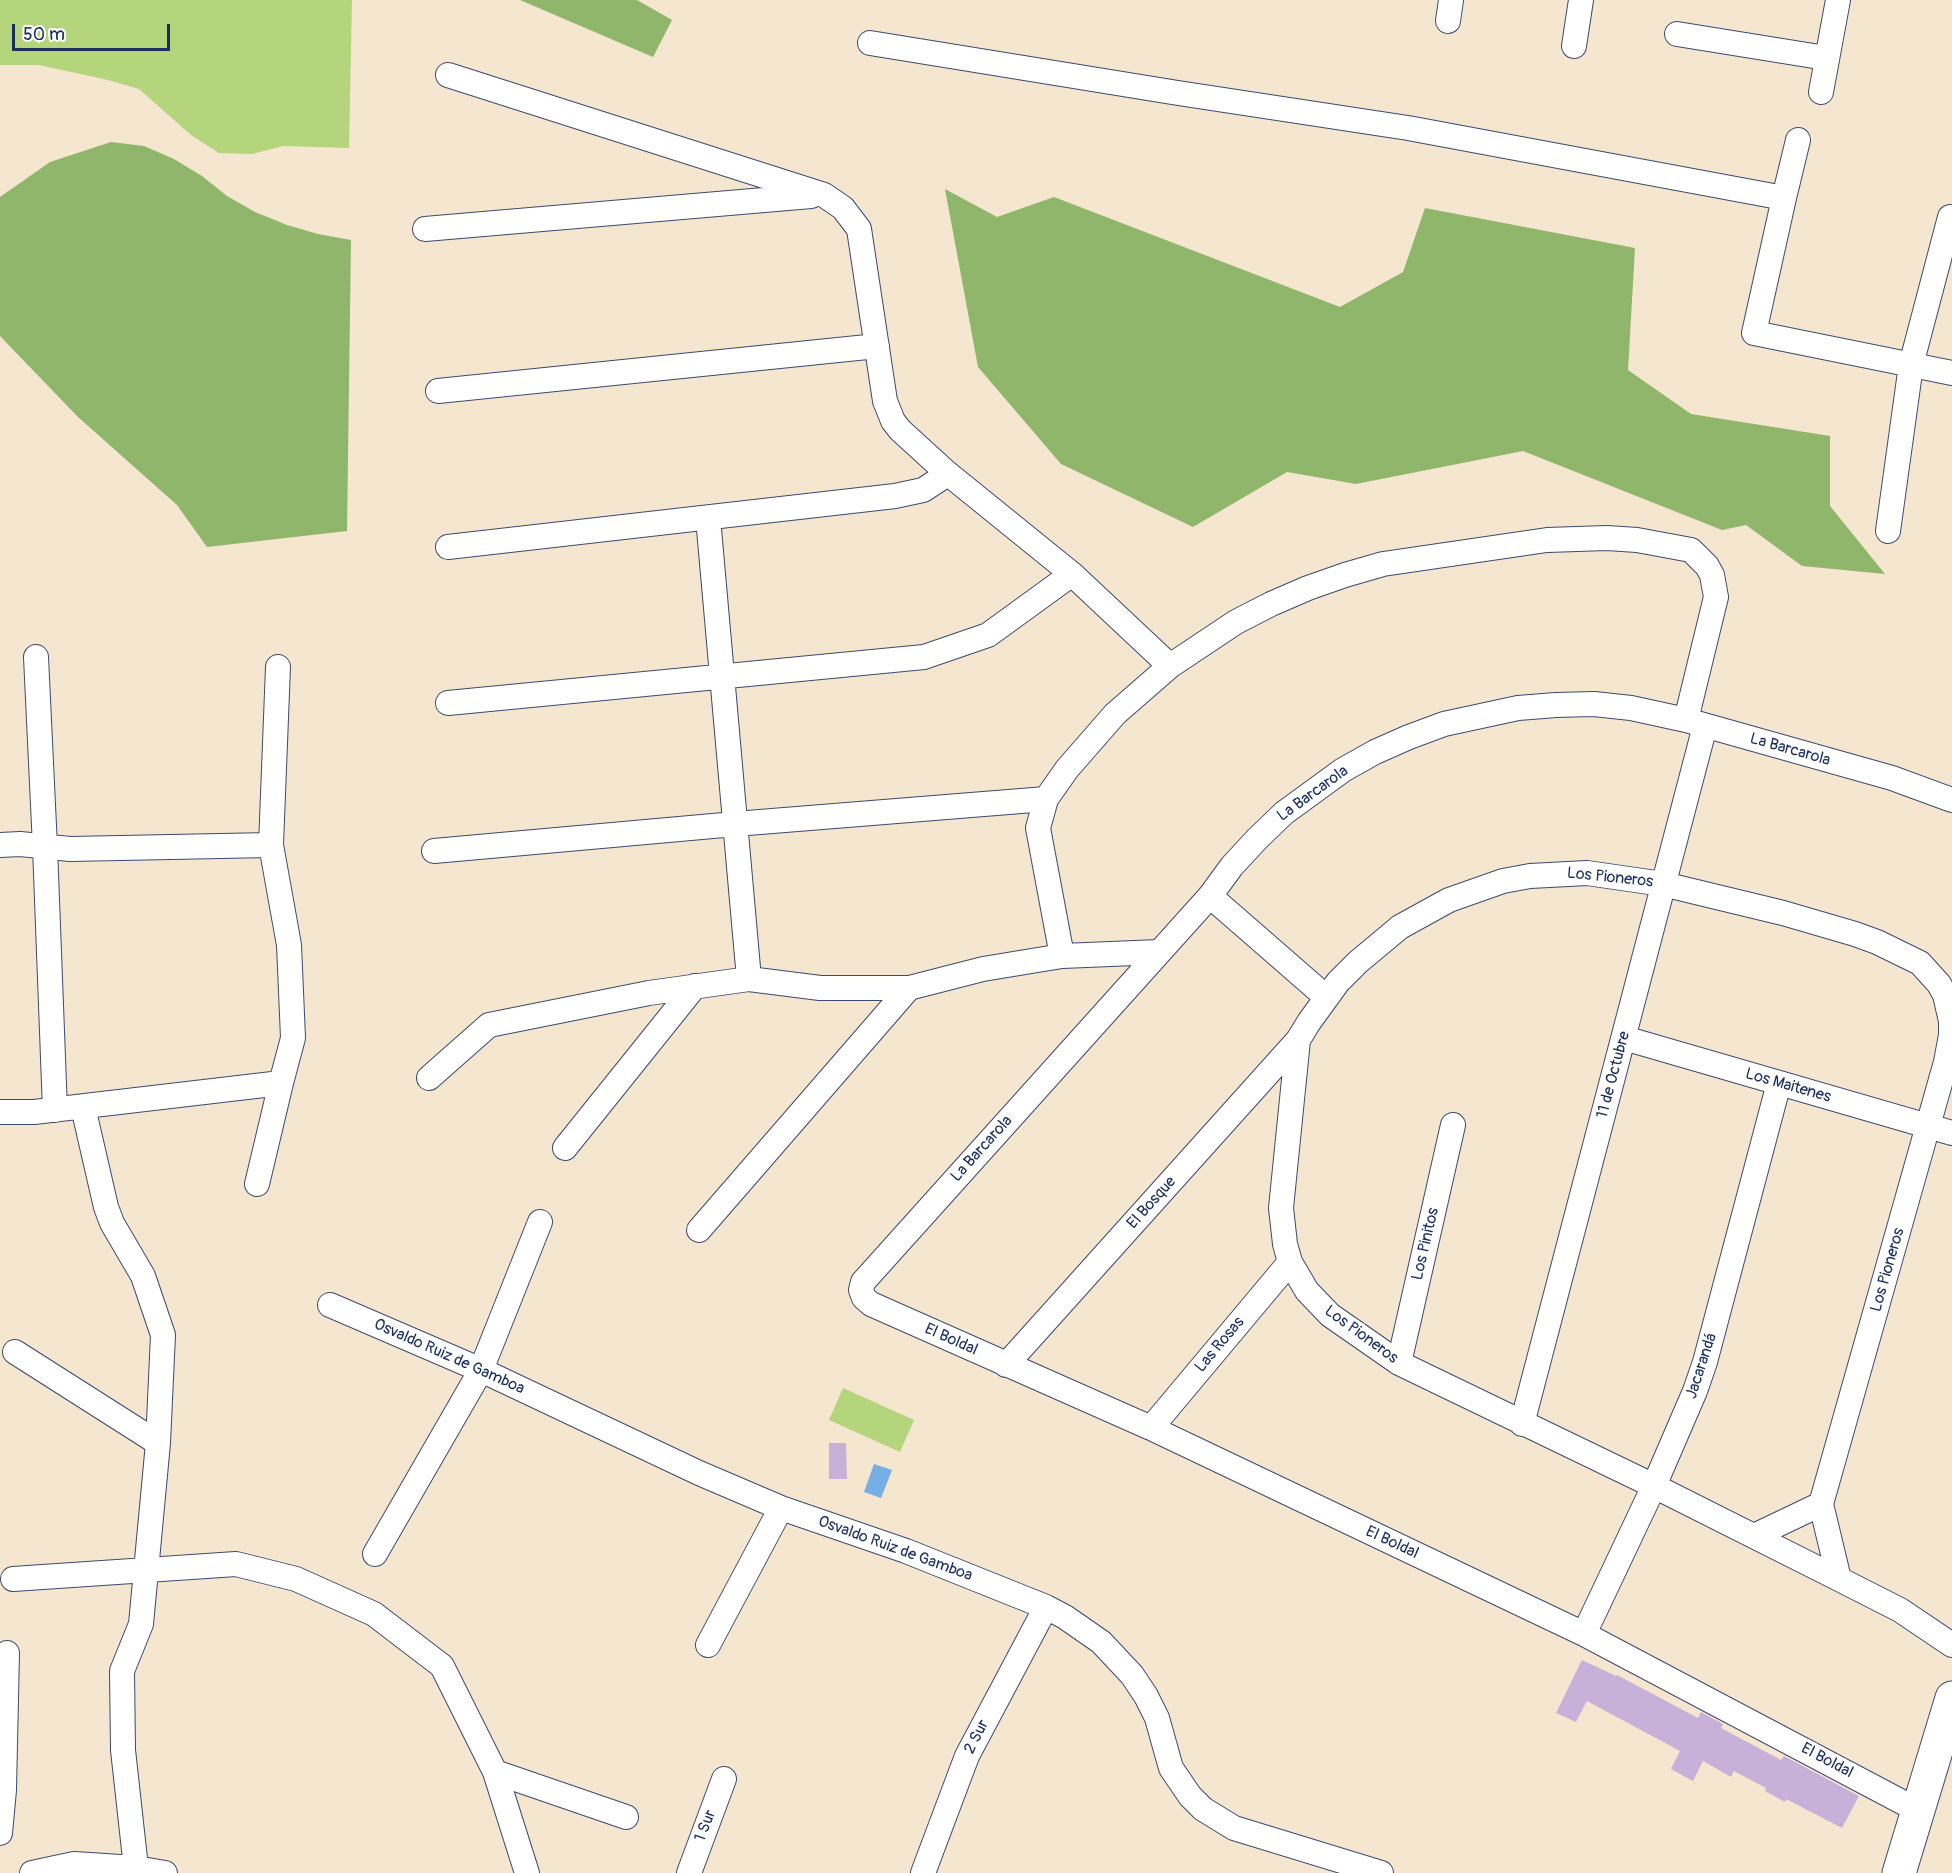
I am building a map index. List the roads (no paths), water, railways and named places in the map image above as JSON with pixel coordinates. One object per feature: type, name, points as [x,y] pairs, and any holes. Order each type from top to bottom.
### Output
[{"type":"main road","points":[[1899,1873],[1952,1698]]},
{"type":"street","points":[[1574,46],[1581,0]]},
{"type":"street","points":[[1821,92],[1838,0]]},
{"type":"street","points":[[1677,34],[1826,58]]},
{"type":"street","points":[[870,43],[1408,128],[1784,198]]},
{"type":"street","points":[[448,75],[824,195],[843,208],[859,229],[885,401],[893,421],[946,472],[1071,574],[1170,666]]},
{"type":"street","points":[[1798,140],[1754,333],[1952,373]]},
{"type":"street","points":[[425,229],[824,195]]},
{"type":"street","points":[[1888,531],[1911,365],[1950,217]]},
{"type":"street","points":[[438,391],[877,346]]},
{"type":"street","points":[[448,547],[913,493],[932,485],[946,472]]},
{"type":"street","points":[[708,518],[749,979]]},
{"type":"street","name":"11 de Octubre","points":[[1046,799],[1084,748],[1115,714],[1170,666],[1202,643],[1271,604],[1345,575],[1383,564],[1577,537],[1637,540],[1691,550],[1707,566],[1715,586],[1715,608],[1663,884],[1522,1424]]},
{"type":"street","points":[[448,703],[924,657],[988,635],[1071,574]]},
{"type":"street","points":[[36,657],[55,1110]]},
{"type":"street","points":[[258,1184],[293,1038],[289,945],[271,845],[278,667]]},
{"type":"street","name":"La Barcarola","points":[[861,1290],[862,1282],[1210,896],[1232,866],[1257,839],[1313,790],[1376,752],[1444,724],[1481,715],[1518,708],[1594,704],[1631,708],[1695,723],[1892,778],[1952,800]]},
{"type":"street","points":[[434,851],[1046,799],[1038,828],[1062,956]]},
{"type":"street","points":[[0,845],[20,844],[70,849],[271,845]]},
{"type":"street","name":"Los Pioneros","points":[[1839,1579],[1821,1504],[1946,1062],[1951,1021],[1945,995],[1931,974],[1920,963],[1907,956],[1855,934],[1783,913],[1663,884],[1587,873],[1530,876],[1476,889],[1449,900],[1400,927],[1358,962],[1326,997],[1298,1040],[1281,1208],[1285,1245],[1290,1262],[1317,1303],[1330,1315],[1399,1363],[1654,1486],[1900,1610],[1952,1645]]},
{"type":"street","points":[[1210,896],[1326,997]]},
{"type":"street","points":[[429,1078],[489,1025],[695,986],[749,979],[820,988],[909,988],[983,969],[1062,956],[1159,952]]},
{"type":"street","points":[[565,1148],[695,986]]},
{"type":"street","points":[[699,1230],[909,988]]},
{"type":"street","name":"Los Maitenes","points":[[1624,1038],[1952,1133]]},
{"type":"street","name":"El Bosque","points":[[1006,1365],[1298,1040]]},
{"type":"street","points":[[0,1112],[55,1110],[281,1083]]},
{"type":"street","name":"Jacarandá","points":[[1584,1634],[1654,1486],[1695,1391],[1705,1362],[1779,1083]]},
{"type":"street","points":[[83,1107],[106,1207],[112,1223],[143,1276],[163,1335],[158,1443],[141,1624],[122,1671],[123,1750],[138,1870]]},
{"type":"street","name":"Los Pinitos","points":[[1399,1363],[1453,1125]]},
{"type":"street","points":[[375,1554],[481,1370],[540,1222]]},
{"type":"street","name":"Las Rosas","points":[[1151,1428],[1290,1262]]},
{"type":"street","name":"El Boldal","points":[[861,1290],[864,1298],[871,1304],[1151,1428],[1584,1634],[1919,1811]]},
{"type":"street","name":"Osvaldo Ruiz de Gamboa","points":[[330,1305],[481,1370],[699,1473],[781,1508],[906,1551],[1046,1607],[1101,1641],[1132,1675],[1157,1718],[1171,1768],[1190,1796],[1203,1809],[1234,1828],[1381,1873]]},
{"type":"street","points":[[15,1352],[158,1443]]},
{"type":"street","points":[[1754,1536],[1821,1504]]},
{"type":"street","points":[[708,1645],[781,1508]]},
{"type":"street","points":[[13,1579],[236,1564],[296,1579],[374,1614],[442,1666],[495,1772],[527,1873]]},
{"type":"street","name":"2 Sur","points":[[923,1873],[967,1756],[1046,1607]]},
{"type":"street","points":[[0,1833],[4,1790],[7,1653]]},
{"type":"street","points":[[495,1772],[626,1817]]},
{"type":"street","name":"1 Sur","points":[[689,1873],[724,1779]]},
{"type":"street","points":[[32,1873],[74,1864],[165,1873]]},
{"type":"water","points":[[874,1464],[892,1470],[881,1498],[864,1492]]}]
